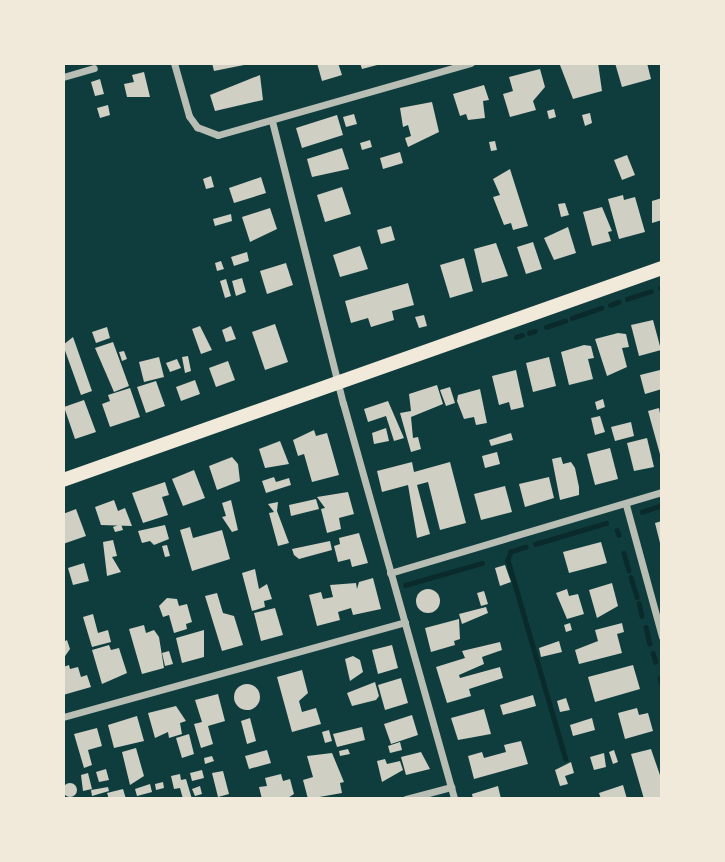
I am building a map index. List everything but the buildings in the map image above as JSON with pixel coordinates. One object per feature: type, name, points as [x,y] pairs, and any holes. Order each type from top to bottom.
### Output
[{"type":"main road","points":[[63,480],[662,268]]},
{"type":"street","points":[[174,63],[189,117],[197,127],[218,135],[471,63]]},
{"type":"street","points":[[63,77],[94,68]]},
{"type":"street","points":[[272,121],[390,573],[454,799]]},
{"type":"street","points":[[390,573],[626,505],[662,492]]},
{"type":"street","points":[[626,505],[662,637]]},
{"type":"street","points":[[63,717],[405,622]]},
{"type":"street","points":[[406,799],[451,787]]},
{"type":"waterway","points":[[627,299],[651,291]]},
{"type":"waterway","points":[[610,305],[618,302]]},
{"type":"waterway","points":[[572,318],[601,308]]},
{"type":"waterway","points":[[546,327],[565,321]]},
{"type":"waterway","points":[[529,333],[535,331]]},
{"type":"waterway","points":[[516,337],[522,335]]},
{"type":"waterway","points":[[642,512],[662,505]]},
{"type":"waterway","points":[[535,544],[606,523]]},
{"type":"waterway","points":[[617,530],[619,535]]},
{"type":"waterway","points":[[526,547],[511,552],[508,560],[566,759]]},
{"type":"waterway","points":[[624,553],[629,570]]},
{"type":"waterway","points":[[405,585],[482,563]]},
{"type":"waterway","points":[[631,577],[637,597]]},
{"type":"waterway","points":[[639,603],[642,616]]},
{"type":"waterway","points":[[646,627],[650,644]]},
{"type":"waterway","points":[[653,653],[656,662]]},
{"type":"waterway","points":[[660,678],[662,685]]}]
